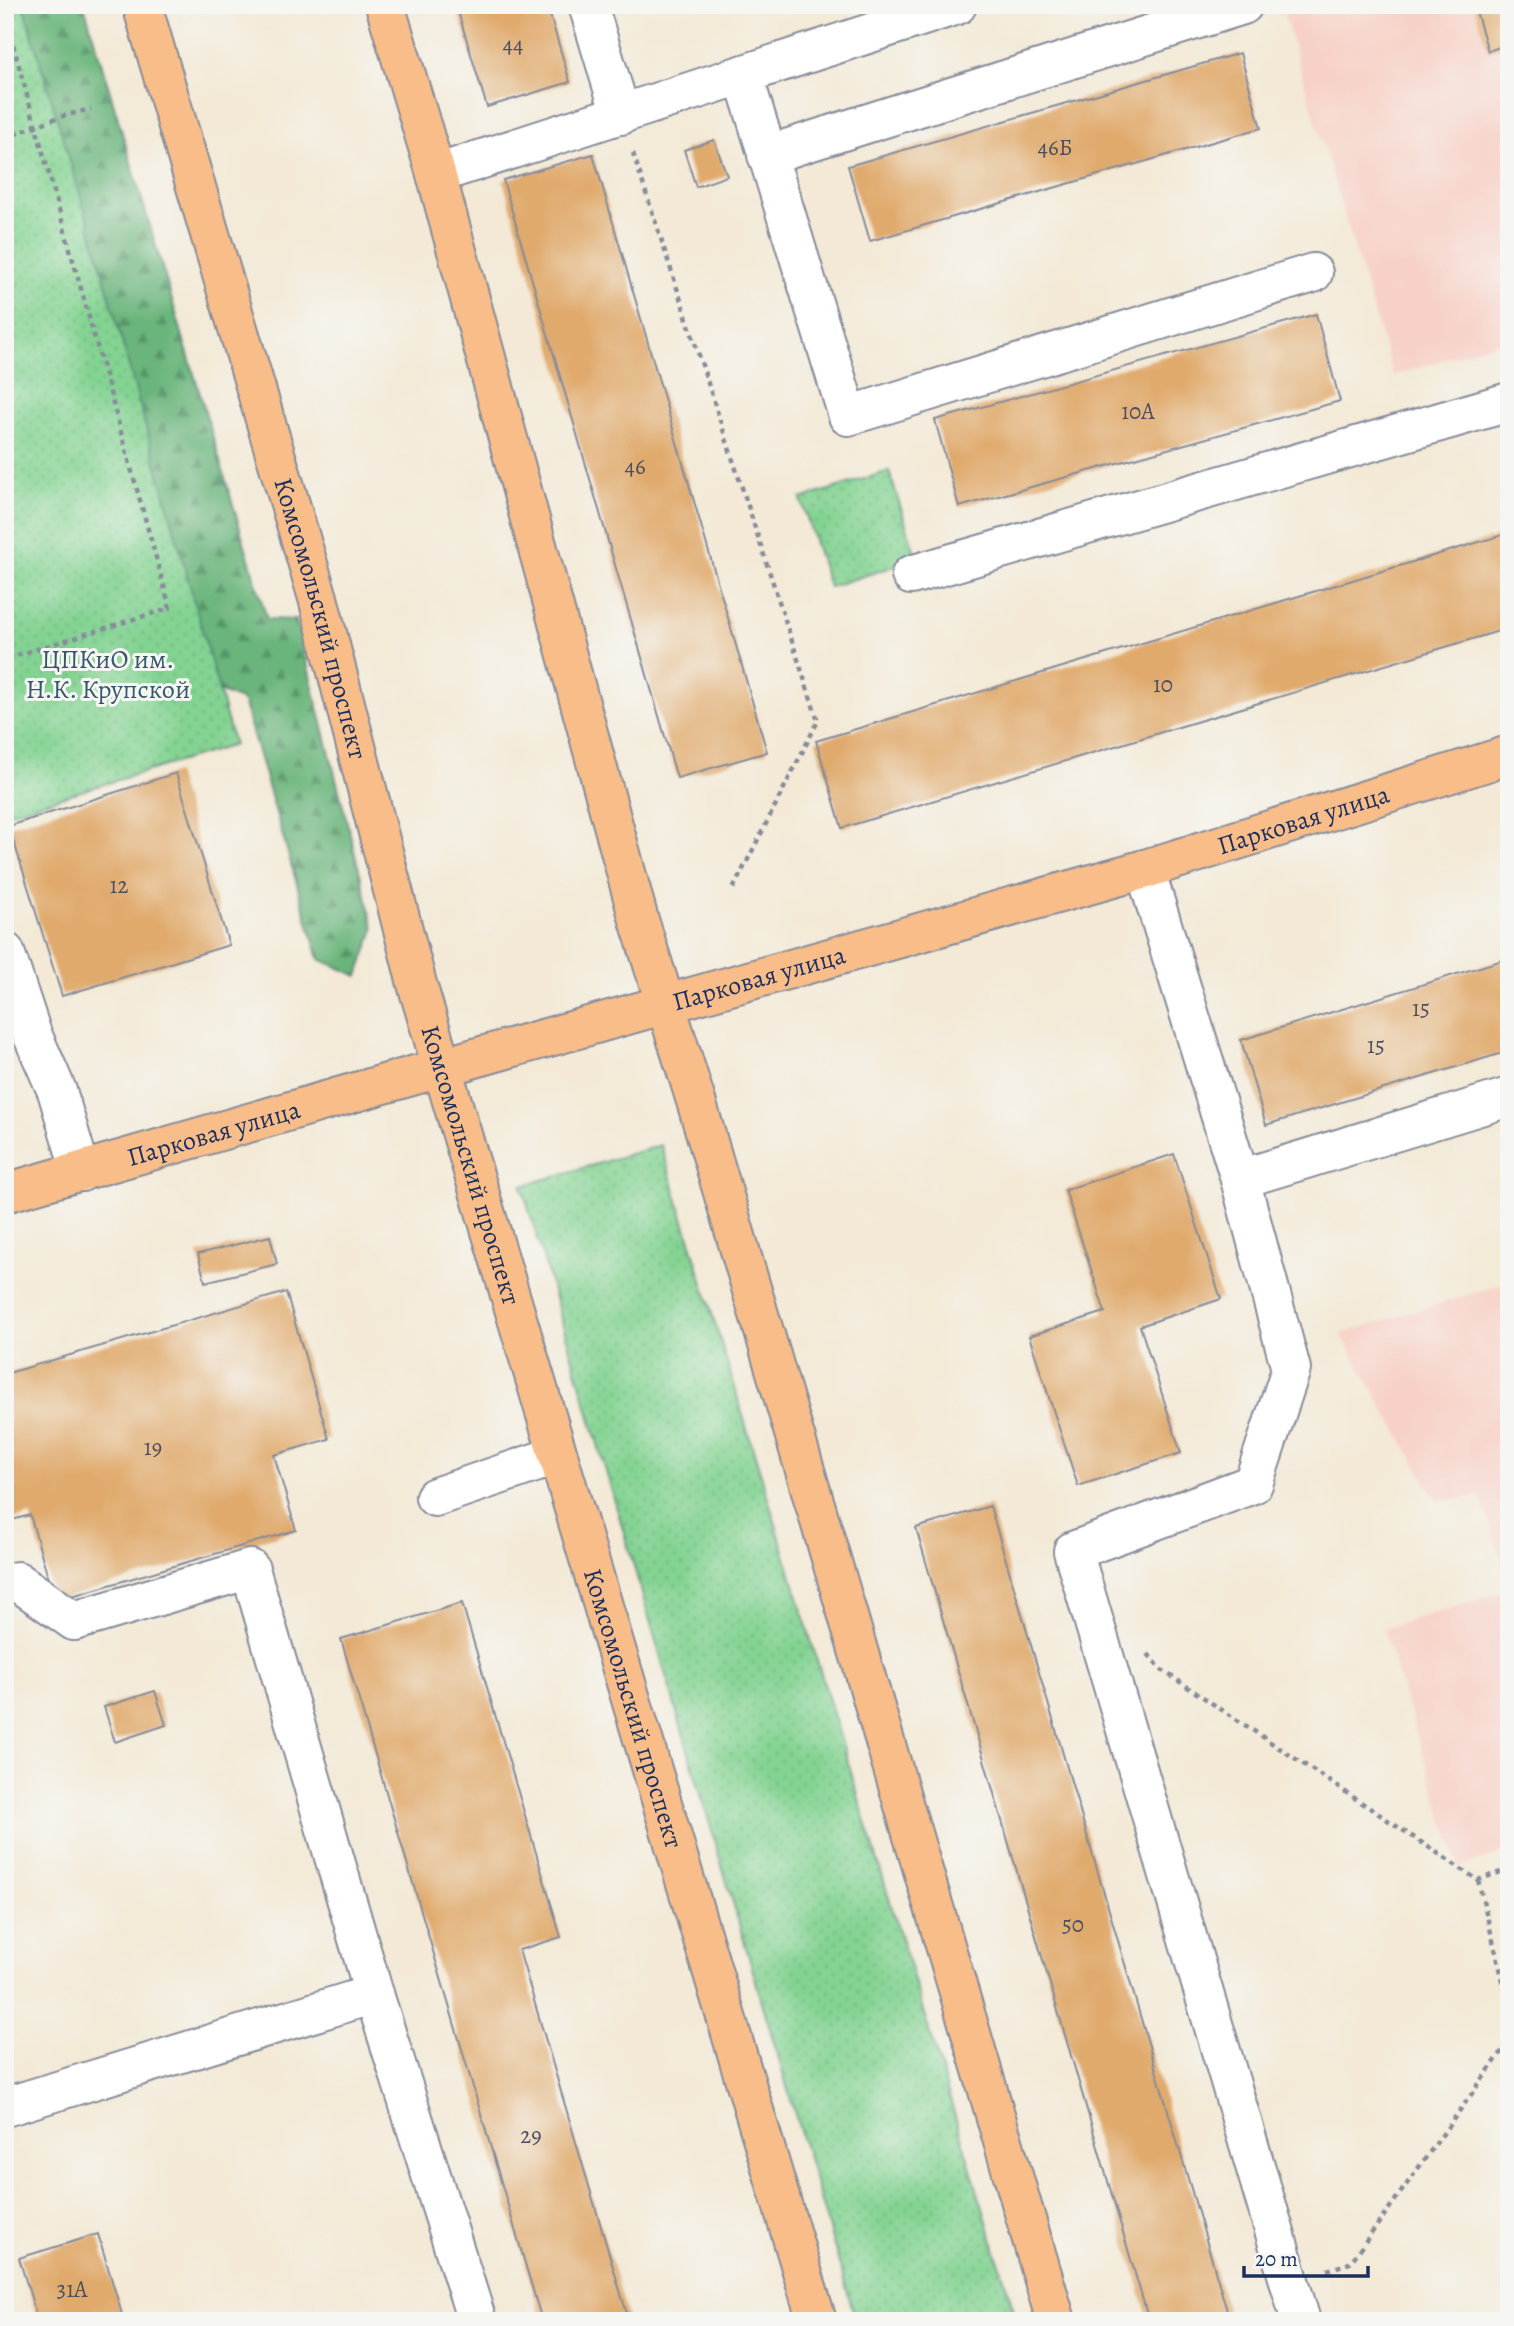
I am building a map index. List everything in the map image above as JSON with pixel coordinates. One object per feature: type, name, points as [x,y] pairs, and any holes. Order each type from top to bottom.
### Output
[{"type":"main road","name":"Комсомольский проспект","points":[[142,5],[318,598],[417,984],[817,2321]]},
{"type":"main road","points":[[385,5],[436,174],[639,920],[696,1101],[1056,2321]]},
{"type":"main road","name":"Парковая улица","points":[[5,1194],[1145,869],[1509,755]]},
{"type":"lane","points":[[588,5],[621,115]]},
{"type":"lane","points":[[436,174],[957,5]]},
{"type":"lane","points":[[768,155],[1243,5]]},
{"type":"lane","points":[[743,75],[848,416],[1313,273]]},
{"type":"lane","points":[[911,575],[1509,402]]},
{"type":"lane","points":[[1145,869],[1240,1179],[1291,1369],[1252,1484],[1073,1551],[1301,2321]]},
{"type":"lane","points":[[5,952],[32,1034],[57,1091],[81,1172]]},
{"type":"lane","points":[[1240,1179],[1509,1097]]},
{"type":"lane","points":[[435,1497],[558,1455]]},
{"type":"lane","points":[[5,1584],[17,1581],[74,1621],[250,1569],[374,1994],[477,2321]]},
{"type":"lane","points":[[5,2107],[374,1994]]},
{"type":"path","points":[[5,16],[170,608],[5,659]]},
{"type":"path","points":[[5,138],[91,109]]},
{"type":"path","points":[[621,115],[818,721],[731,892]]},
{"type":"path","points":[[1144,1650],[1162,1670],[1478,1880],[1509,2005]]},
{"type":"path","points":[[1478,1880],[1509,1869]]},
{"type":"path","points":[[1290,2281],[1350,2263],[1509,2042]]},
{"type":"shaded area","points":[[1281,5],[1509,5],[1509,339],[1393,376]]},
{"type":"shaded area","points":[[1509,1282],[1509,1580],[1480,1496],[1437,1501],[1341,1334]]},
{"type":"shaded area","points":[[1509,1590],[1509,1852],[1459,1867],[1383,1629]]},
{"type":"green space","points":[[5,5],[84,5],[267,619],[296,620],[374,929],[358,976],[319,959],[243,701],[190,679]]},
{"type":"green space","name":"ЦПКиО им. Н.К. Крупской","points":[[5,5],[23,5],[96,247],[234,745],[5,814]]},
{"type":"green space","points":[[889,471],[917,559],[829,587],[801,499]]},
{"type":"green space","points":[[661,1145],[1017,2321],[856,2321],[522,1186]]},
{"type":"building","points":[[456,5],[547,5],[570,82],[487,107]]},
{"type":"building","points":[[1474,5],[1509,5],[1509,44],[1488,51]]},
{"type":"building","points":[[1240,53],[1261,128],[870,241],[848,166]]},
{"type":"building","points":[[714,140],[727,176],[696,187],[684,150]]},
{"type":"building","points":[[593,154],[767,752],[677,778],[503,180]]},
{"type":"building","points":[[1316,314],[1340,401],[959,507],[935,420]]},
{"type":"building","points":[[1509,533],[1509,628],[842,828],[816,741]]},
{"type":"building","points":[[176,773],[229,945],[62,996],[9,826]]},
{"type":"building","points":[[1509,958],[1509,1051],[1266,1125],[1241,1040]]},
{"type":"building","points":[[1174,1154],[1221,1299],[1140,1326],[1181,1453],[1078,1486],[1029,1336],[1105,1312],[1065,1190]]},
{"type":"building","points":[[270,1236],[277,1264],[205,1282],[198,1254]]},
{"type":"building","points":[[286,1292],[329,1439],[274,1455],[296,1530],[55,1601],[30,1515],[5,1522],[5,1374]]},
{"type":"building","points":[[990,1506],[1230,2321],[1149,2321],[916,1528]]},
{"type":"building","points":[[462,1603],[561,1937],[519,1950],[629,2321],[542,2321],[341,1639]]},
{"type":"building","points":[[155,1691],[166,1725],[115,1742],[104,1707]]},
{"type":"building","points":[[98,2234],[124,2321],[38,2321],[19,2258]]}]
